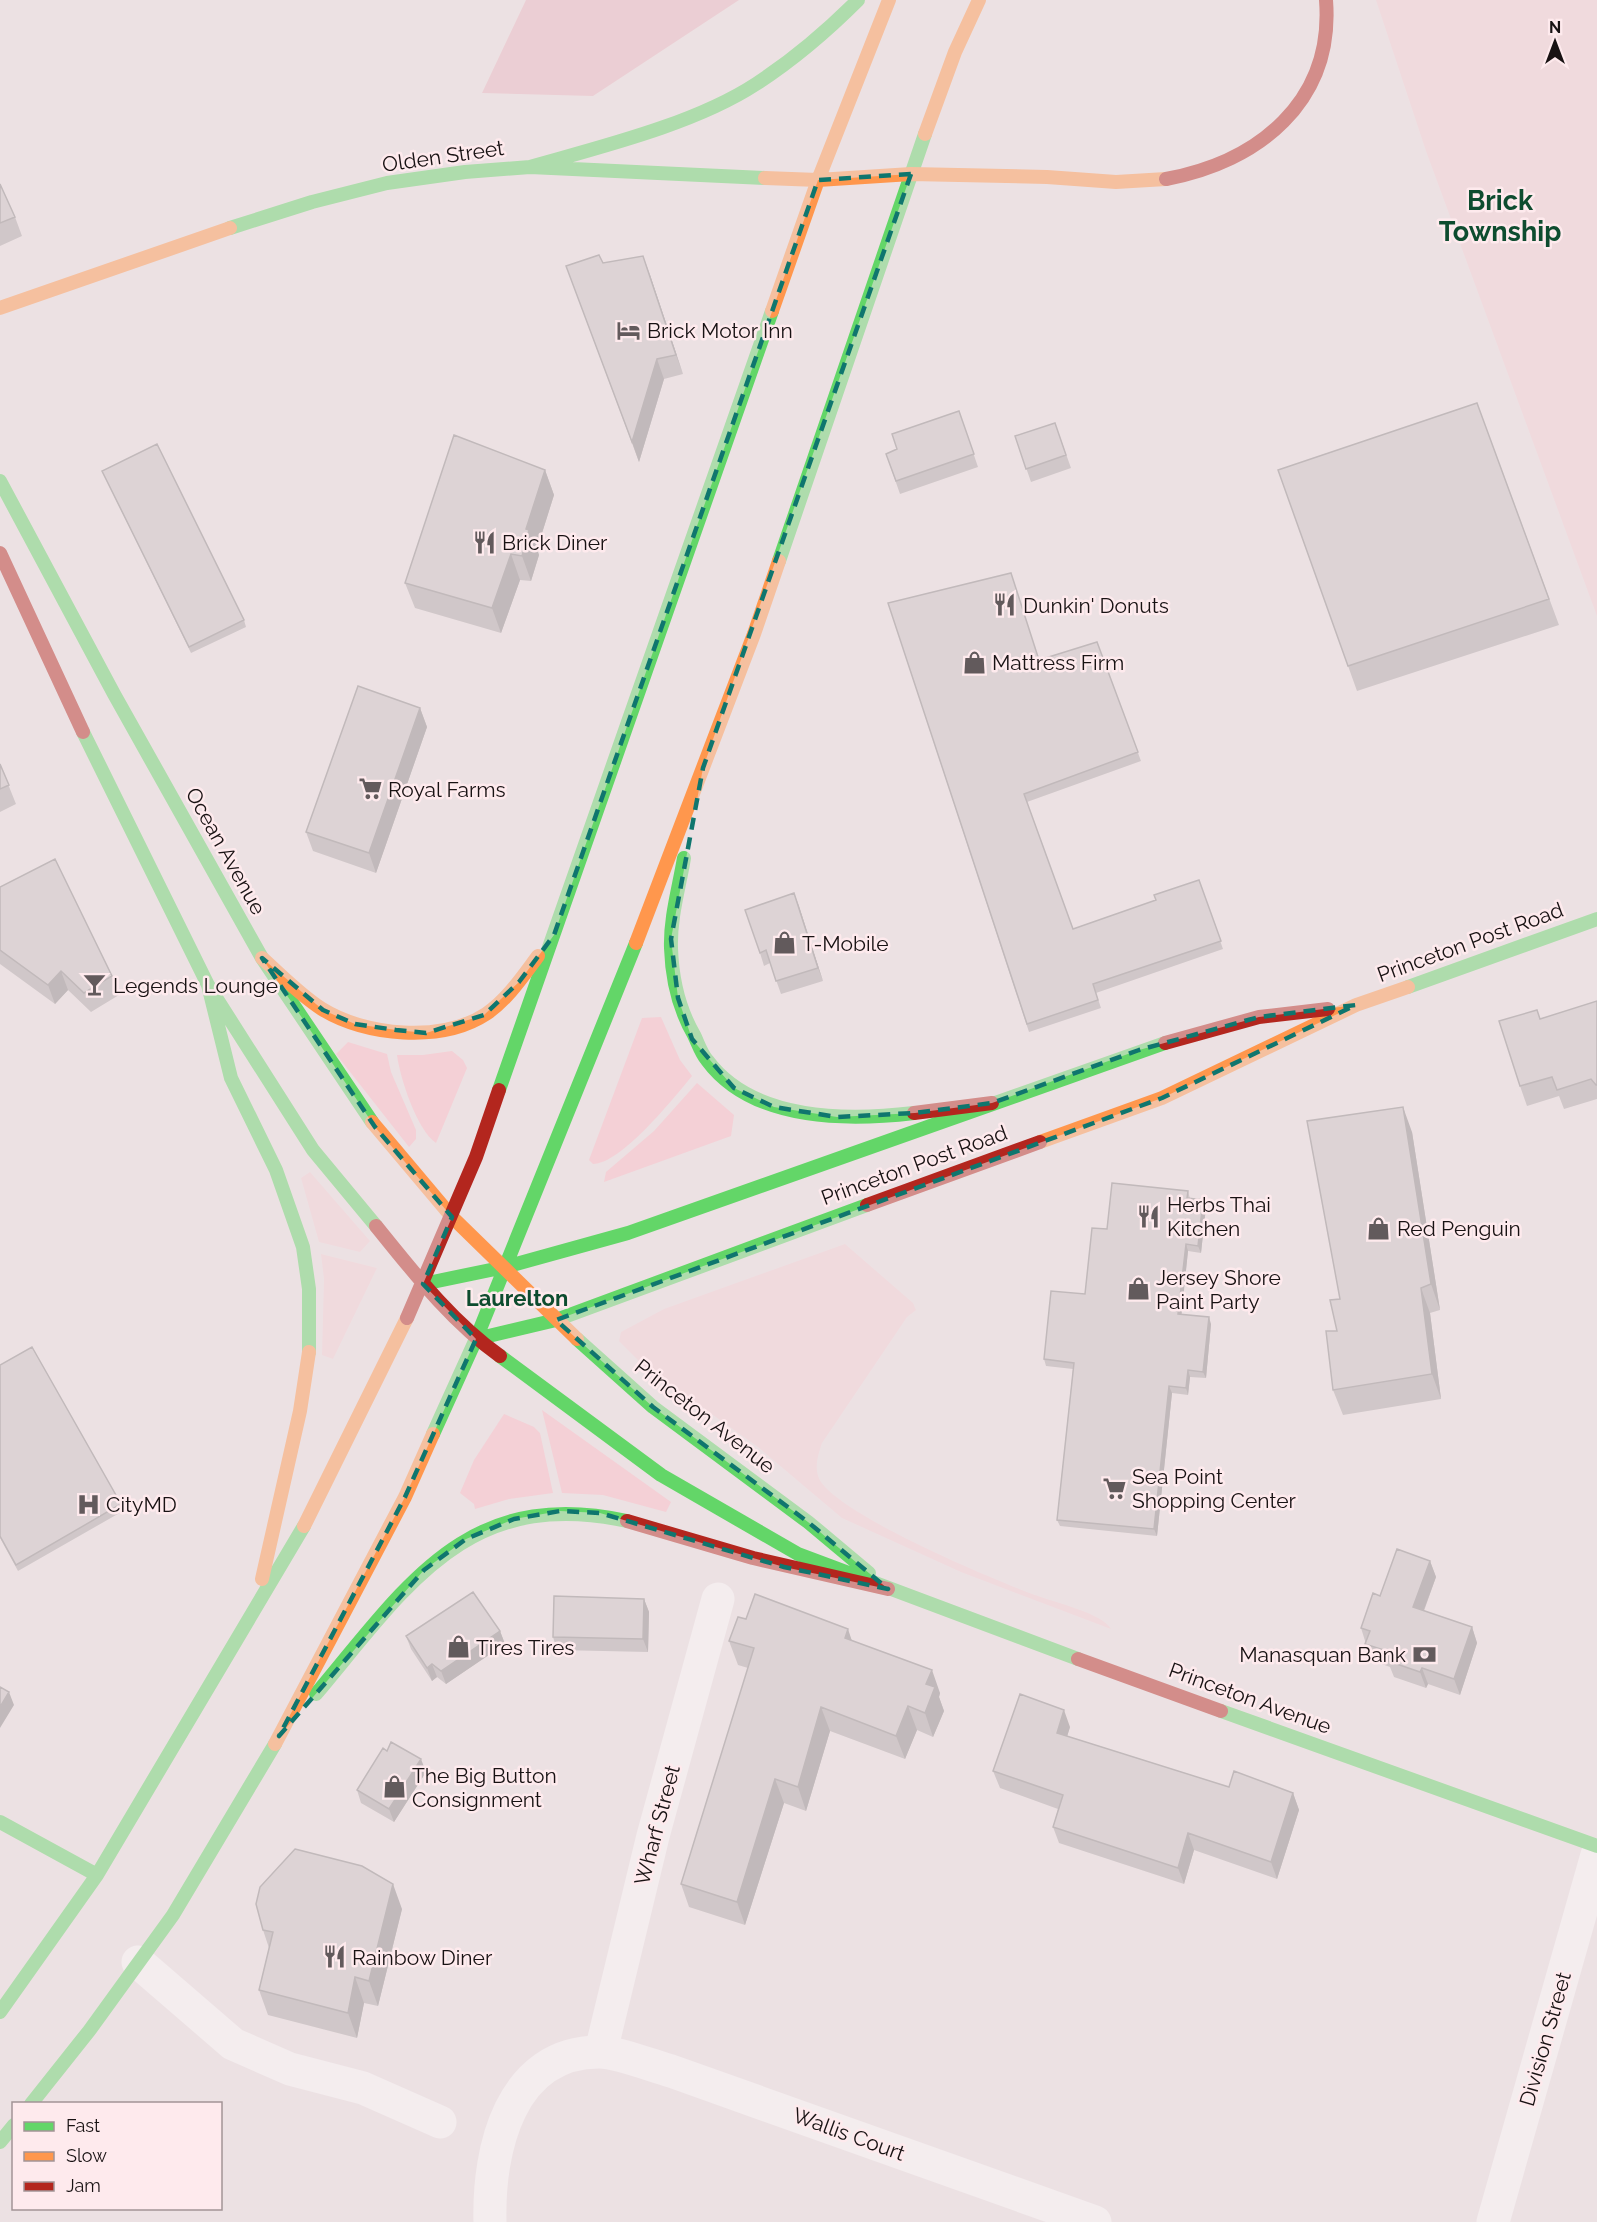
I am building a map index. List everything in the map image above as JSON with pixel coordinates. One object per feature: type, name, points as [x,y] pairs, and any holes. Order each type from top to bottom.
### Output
[{"type":"main road","points":[[530,167],[637,135],[693,115],[755,85],[824,34],[858,0]]},
{"type":"main road","points":[[0,2012],[97,1875],[255,1612],[310,1515],[423,1284],[452,1217],[554,935],[818,180],[889,0]]},
{"type":"main road","points":[[32,2102],[89,2031],[173,1915],[279,1736],[405,1497],[476,1339],[606,1020],[704,768],[754,634],[911,174],[955,52],[979,0]]},
{"type":"main road","points":[[955,52],[990,0]]},
{"type":"main road","name":"Olden Street","points":[[0,308],[312,202],[387,183],[465,171],[530,167],[818,180],[911,174],[1138,182],[1215,169],[1259,146],[1294,114],[1314,77],[1326,43],[1328,18],[1326,0]]},
{"type":"main road","name":"Ocean Avenue","points":[[0,481],[114,694],[262,958],[375,1127],[452,1217],[505,1267]]},
{"type":"main road","points":[[0,553],[106,782],[208,986],[313,1150],[423,1284]]},
{"type":"main road","points":[[704,768],[684,855],[671,939],[678,998],[692,1039],[710,1064],[734,1088],[774,1107],[837,1117],[915,1113],[992,1103]]},
{"type":"main road","name":"Princeton Post Road","points":[[476,1339],[556,1320],[658,1280],[1162,1098],[1356,1005],[1597,919]]},
{"type":"main road","points":[[262,958],[323,1010],[355,1024],[426,1033],[450,1028],[484,1015],[519,982],[554,935]]},
{"type":"main road","points":[[208,986],[231,1078],[276,1170],[303,1247],[309,1289],[309,1351],[300,1411],[255,1612]]},
{"type":"main road","name":"Princeton Post Road","points":[[423,1284],[505,1267],[628,1233],[1139,1050],[1259,1017],[1356,1005]]},
{"type":"main road","name":"Princeton Avenue","points":[[505,1267],[556,1320],[653,1407],[808,1522],[888,1589]]},
{"type":"main road","name":"Princeton Avenue","points":[[423,1284],[476,1339],[661,1475],[730,1517],[798,1554],[888,1589],[1597,1846]]},
{"type":"main road","points":[[279,1736],[424,1570],[466,1539],[514,1519],[560,1511],[600,1513],[646,1524],[784,1567],[888,1589]]},
{"type":"main road","points":[[0,1822],[97,1875]]},
{"type":"main road","points":[[0,2142],[12,2127]]},
{"type":"street","name":"Wharf Street","points":[[601,2051],[653,1836],[718,1599]]},
{"type":"street","name":"Division Street","points":[[1493,2222],[1597,1855]]},
{"type":"street","points":[[138,1962],[233,2044],[290,2069],[363,2088],[440,2122]]},
{"type":"street","points":[[490,2222],[489,2186],[496,2146],[524,2084],[538,2070],[560,2058],[601,2051]]},
{"type":"street","name":"Wallis Court","points":[[601,2051],[671,2071],[1095,2222]]},
{"type":"highlighted area","points":[[911,174],[703,768],[671,939],[678,998],[692,1039],[734,1088],[774,1107],[837,1117],[915,1113],[992,1103],[1139,1050],[1259,1017],[1356,1005],[1162,1098],[556,1320],[653,1407],[808,1522],[888,1589],[784,1567],[600,1513],[560,1511],[514,1519],[466,1539],[424,1570],[279,1736],[405,1497],[476,1339],[423,1284],[452,1217],[375,1127],[262,958],[323,1010],[355,1024],[426,1033],[484,1015],[519,982],[554,935],[818,180]]},
{"type":"shaded area","points":[[526,0],[739,0],[593,96],[482,93]]},
{"type":"shaded area","points":[[1376,0],[1597,0],[1597,616],[1426,151]]},
{"type":"shaded area","points":[[661,1017],[680,1060],[692,1076],[660,1114],[632,1142],[605,1161],[593,1164],[589,1160],[642,1018]]},
{"type":"shaded area","points":[[348,1042],[387,1054],[391,1072],[416,1130],[416,1139],[409,1147],[336,1054]]},
{"type":"shaded area","points":[[452,1051],[463,1060],[467,1068],[436,1143],[416,1116],[406,1090],[397,1055],[423,1055]]},
{"type":"shaded area","points":[[697,1083],[734,1115],[731,1136],[604,1182],[606,1172],[654,1131]]},
{"type":"shaded area","points":[[310,1172],[370,1241],[360,1252],[319,1242],[301,1178]]},
{"type":"shaded area","points":[[845,1244],[913,1303],[916,1310],[907,1317],[822,1443],[817,1468],[821,1482],[835,1496],[888,1529],[1017,1588],[1089,1613],[1106,1623],[1111,1629],[961,1572],[842,1518],[758,1447],[643,1365],[619,1341],[621,1332],[664,1309]]},
{"type":"shaded area","points":[[321,1254],[377,1268],[333,1359],[322,1355],[324,1279]]},
{"type":"shaded area","points":[[542,1410],[671,1502],[666,1512],[603,1495],[562,1493]]},
{"type":"shaded area","points":[[504,1414],[534,1427],[540,1433],[553,1493],[509,1499],[475,1509],[474,1504],[460,1493],[474,1460]]},
{"type":"building","points":[[0,184],[15,217],[0,223]]},
{"type":"building","name":"Brick Motor Inn","points":[[599,255],[603,263],[643,256],[676,355],[657,359],[632,442],[566,266]]},
{"type":"building","points":[[1477,403],[1549,599],[1348,666],[1278,470]]},
{"type":"building","points":[[959,411],[974,454],[896,481],[886,454],[897,449],[892,434]]},
{"type":"building","points":[[1055,423],[1066,455],[1026,469],[1015,436]]},
{"type":"building","name":"Brick Diner","points":[[454,435],[545,470],[526,529],[529,530],[522,556],[511,554],[492,608],[405,583]]},
{"type":"building","points":[[157,444],[244,620],[189,647],[102,471]]},
{"type":"building","points":[[1011,573],[1039,660],[1097,642],[1138,752],[1024,794],[1073,929],[1156,900],[1154,895],[1199,880],[1221,941],[1093,984],[1098,1000],[1027,1024],[888,603]]},
{"type":"building","name":"Royal Farms","points":[[358,686],[420,708],[369,853],[306,832]]},
{"type":"building","points":[[0,764],[9,785],[0,789]]},
{"type":"building","points":[[55,859],[112,976],[84,993],[61,971],[48,985],[0,950],[0,887]]},
{"type":"building","name":"T-Mobile","points":[[794,893],[818,968],[776,981],[766,950],[760,953],[745,910]]},
{"type":"building","points":[[1597,1001],[1597,1085],[1591,1079],[1557,1090],[1552,1077],[1520,1086],[1499,1021],[1537,1010],[1540,1019]]},
{"type":"building","name":"Red Penguin","points":[[1403,1107],[1431,1284],[1421,1288],[1432,1374],[1333,1390],[1326,1331],[1337,1331],[1330,1300],[1340,1299],[1307,1121]]},
{"type":"building","points":[[1112,1183],[1188,1191],[1187,1198],[1203,1200],[1198,1246],[1186,1244],[1178,1314],[1209,1317],[1203,1372],[1188,1370],[1186,1388],[1169,1386],[1154,1529],[1057,1520],[1074,1363],[1044,1359],[1051,1291],[1085,1294],[1092,1228],[1107,1229]]},
{"type":"building","points":[[32,1347],[121,1504],[16,1565],[0,1536],[0,1365]]},
{"type":"building","points":[[1397,1549],[1430,1561],[1413,1607],[1472,1627],[1454,1679],[1422,1668],[1420,1672],[1388,1661],[1390,1652],[1365,1644],[1370,1631],[1361,1628],[1373,1593],[1380,1596]]},
{"type":"building","name":"Tires Tires","points":[[473,1592],[500,1631],[441,1671],[432,1664],[427,1668],[406,1636]]},
{"type":"building","points":[[755,1594],[848,1629],[845,1638],[932,1670],[926,1684],[935,1687],[925,1713],[908,1706],[896,1736],[821,1707],[798,1787],[775,1779],[737,1902],[681,1884],[754,1648],[729,1641],[738,1617],[746,1619]]},
{"type":"building","points":[[554,1596],[644,1599],[643,1639],[553,1637]]},
{"type":"building","points":[[0,1687],[9,1692],[0,1707]]},
{"type":"building","points":[[1020,1694],[1064,1710],[1057,1733],[1229,1787],[1234,1771],[1293,1793],[1271,1862],[1188,1833],[1178,1868],[1053,1827],[1063,1795],[993,1771]]},
{"type":"building","points":[[391,1742],[421,1759],[389,1809],[357,1790],[383,1748],[387,1751]]},
{"type":"building","name":"Rainbow Diner","points":[[295,1849],[362,1866],[393,1884],[369,1981],[355,1977],[348,2013],[259,1990],[273,1932],[263,1930],[256,1904],[260,1887]]},
{"type":"traffic: fast","points":[[530,167],[676,123],[732,98],[770,75],[796,55],[858,0]]},
{"type":"traffic: fast","points":[[779,561],[925,134]]},
{"type":"traffic: fast","points":[[230,228],[312,202],[387,183],[465,172],[530,167],[765,178]]},
{"type":"traffic: fast","points":[[499,1090],[772,311]]},
{"type":"traffic: fast","points":[[0,481],[114,694],[262,958],[372,1122]]},
{"type":"traffic: fast","points":[[83,732],[208,985],[313,1150],[376,1226]]},
{"type":"traffic: fast","points":[[684,858],[672,926],[673,971],[684,1015],[707,1060],[726,1080],[749,1095],[774,1106],[830,1116],[859,1117],[914,1113]]},
{"type":"traffic: fast","points":[[1408,987],[1597,919]]},
{"type":"traffic: fast","points":[[433,1434],[476,1339],[636,943]]},
{"type":"traffic: fast","points":[[208,985],[231,1078],[276,1170],[303,1247],[309,1289],[309,1352]]},
{"type":"traffic: fast","points":[[423,1284],[505,1267],[628,1233],[1165,1043]]},
{"type":"traffic: fast","points":[[476,1339],[556,1320],[867,1205]]},
{"type":"traffic: fast","points":[[577,1339],[653,1407],[808,1522],[869,1573]]},
{"type":"traffic: fast","points":[[500,1356],[661,1475],[798,1554],[1078,1659]]},
{"type":"traffic: fast","points":[[316,1694],[380,1616],[412,1583],[446,1554],[482,1532],[524,1518],[571,1514],[627,1521]]},
{"type":"traffic: fast","points":[[0,2012],[97,1875],[304,1526]]},
{"type":"traffic: fast","points":[[1221,1711],[1597,1846]]},
{"type":"traffic: fast","points":[[33,2102],[89,2031],[173,1915],[275,1744]]},
{"type":"traffic: fast","points":[[0,1822],[97,1875]]},
{"type":"traffic: fast","points":[[0,2142],[12,2127]]},
{"type":"traffic: slow","points":[[772,311],[818,180],[889,0]]},
{"type":"traffic: slow","points":[[925,134],[955,52],[979,0]]},
{"type":"traffic: slow","points":[[765,178],[818,180],[911,174]]},
{"type":"traffic: slow","points":[[911,174],[1047,177],[1116,182],[1166,179]]},
{"type":"traffic: slow","points":[[0,308],[230,228]]},
{"type":"traffic: slow","points":[[636,943],[754,634],[779,561]]},
{"type":"traffic: slow","points":[[262,958],[298,991],[322,1009],[340,1018],[381,1030],[426,1032],[448,1029],[486,1014],[508,995],[538,956]]},
{"type":"traffic: slow","points":[[1040,1142],[1162,1098],[1356,1005],[1408,987]]},
{"type":"traffic: slow","points":[[372,1122],[452,1217],[577,1339]]},
{"type":"traffic: slow","points":[[304,1526],[407,1318]]},
{"type":"traffic: slow","points":[[262,1579],[300,1411],[309,1352]]},
{"type":"traffic: slow","points":[[275,1744],[405,1497],[433,1434]]},
{"type":"traffic: jam","points":[[1166,179],[1200,171],[1231,158],[1259,142],[1284,121],[1303,97],[1317,69],[1325,36],[1326,0]]},
{"type":"traffic: jam","points":[[0,553],[83,732]]},
{"type":"traffic: jam","points":[[1165,1043],[1259,1017],[1328,1009]]},
{"type":"traffic: jam","points":[[407,1318],[476,1157],[499,1090]]},
{"type":"traffic: jam","points":[[914,1113],[992,1103]]},
{"type":"traffic: jam","points":[[867,1205],[1040,1142]]},
{"type":"traffic: jam","points":[[376,1226],[449,1312],[500,1356]]},
{"type":"traffic: jam","points":[[627,1521],[753,1558],[888,1589]]},
{"type":"traffic: jam","points":[[1078,1659],[1221,1711]]},
{"type":"place","name":"Brick Motor Inn","points":[[629,330]]},
{"type":"place","name":"Brick Diner","points":[[484,542]]},
{"type":"place","name":"Dunkin' Donuts","points":[[1005,605]]},
{"type":"place","name":"Mattress Firm","points":[[974,662]]},
{"type":"place","name":"Royal Farms","points":[[370,789]]},
{"type":"place","name":"T-Mobile","points":[[784,943]]},
{"type":"place","name":"Legends Lounge","points":[[95,985]]},
{"type":"place","name":"Herbs Thai Kitchen","points":[[1149,1216]]},
{"type":"place","name":"Red Penguin","points":[[1379,1228]]},
{"type":"place","name":"Jersey Shore Paint Party","points":[[1138,1289]]},
{"type":"place","name":"Sea Point Shopping Center","points":[[1114,1488]]},
{"type":"place","name":"CityMD","points":[[88,1504]]},
{"type":"place","name":"Tires Tires","points":[[458,1647]]},
{"type":"place","name":"Manasquan Bank","points":[[1424,1654]]},
{"type":"place","name":"The Big Button Consignment","points":[[394,1787]]},
{"type":"place","name":"Rainbow Diner","points":[[334,1957]]},
{"type":"district","name":"Brick Township","points":[[1500,216]]},
{"type":"district","name":"Laurelton","points":[[517,1298]]}]
